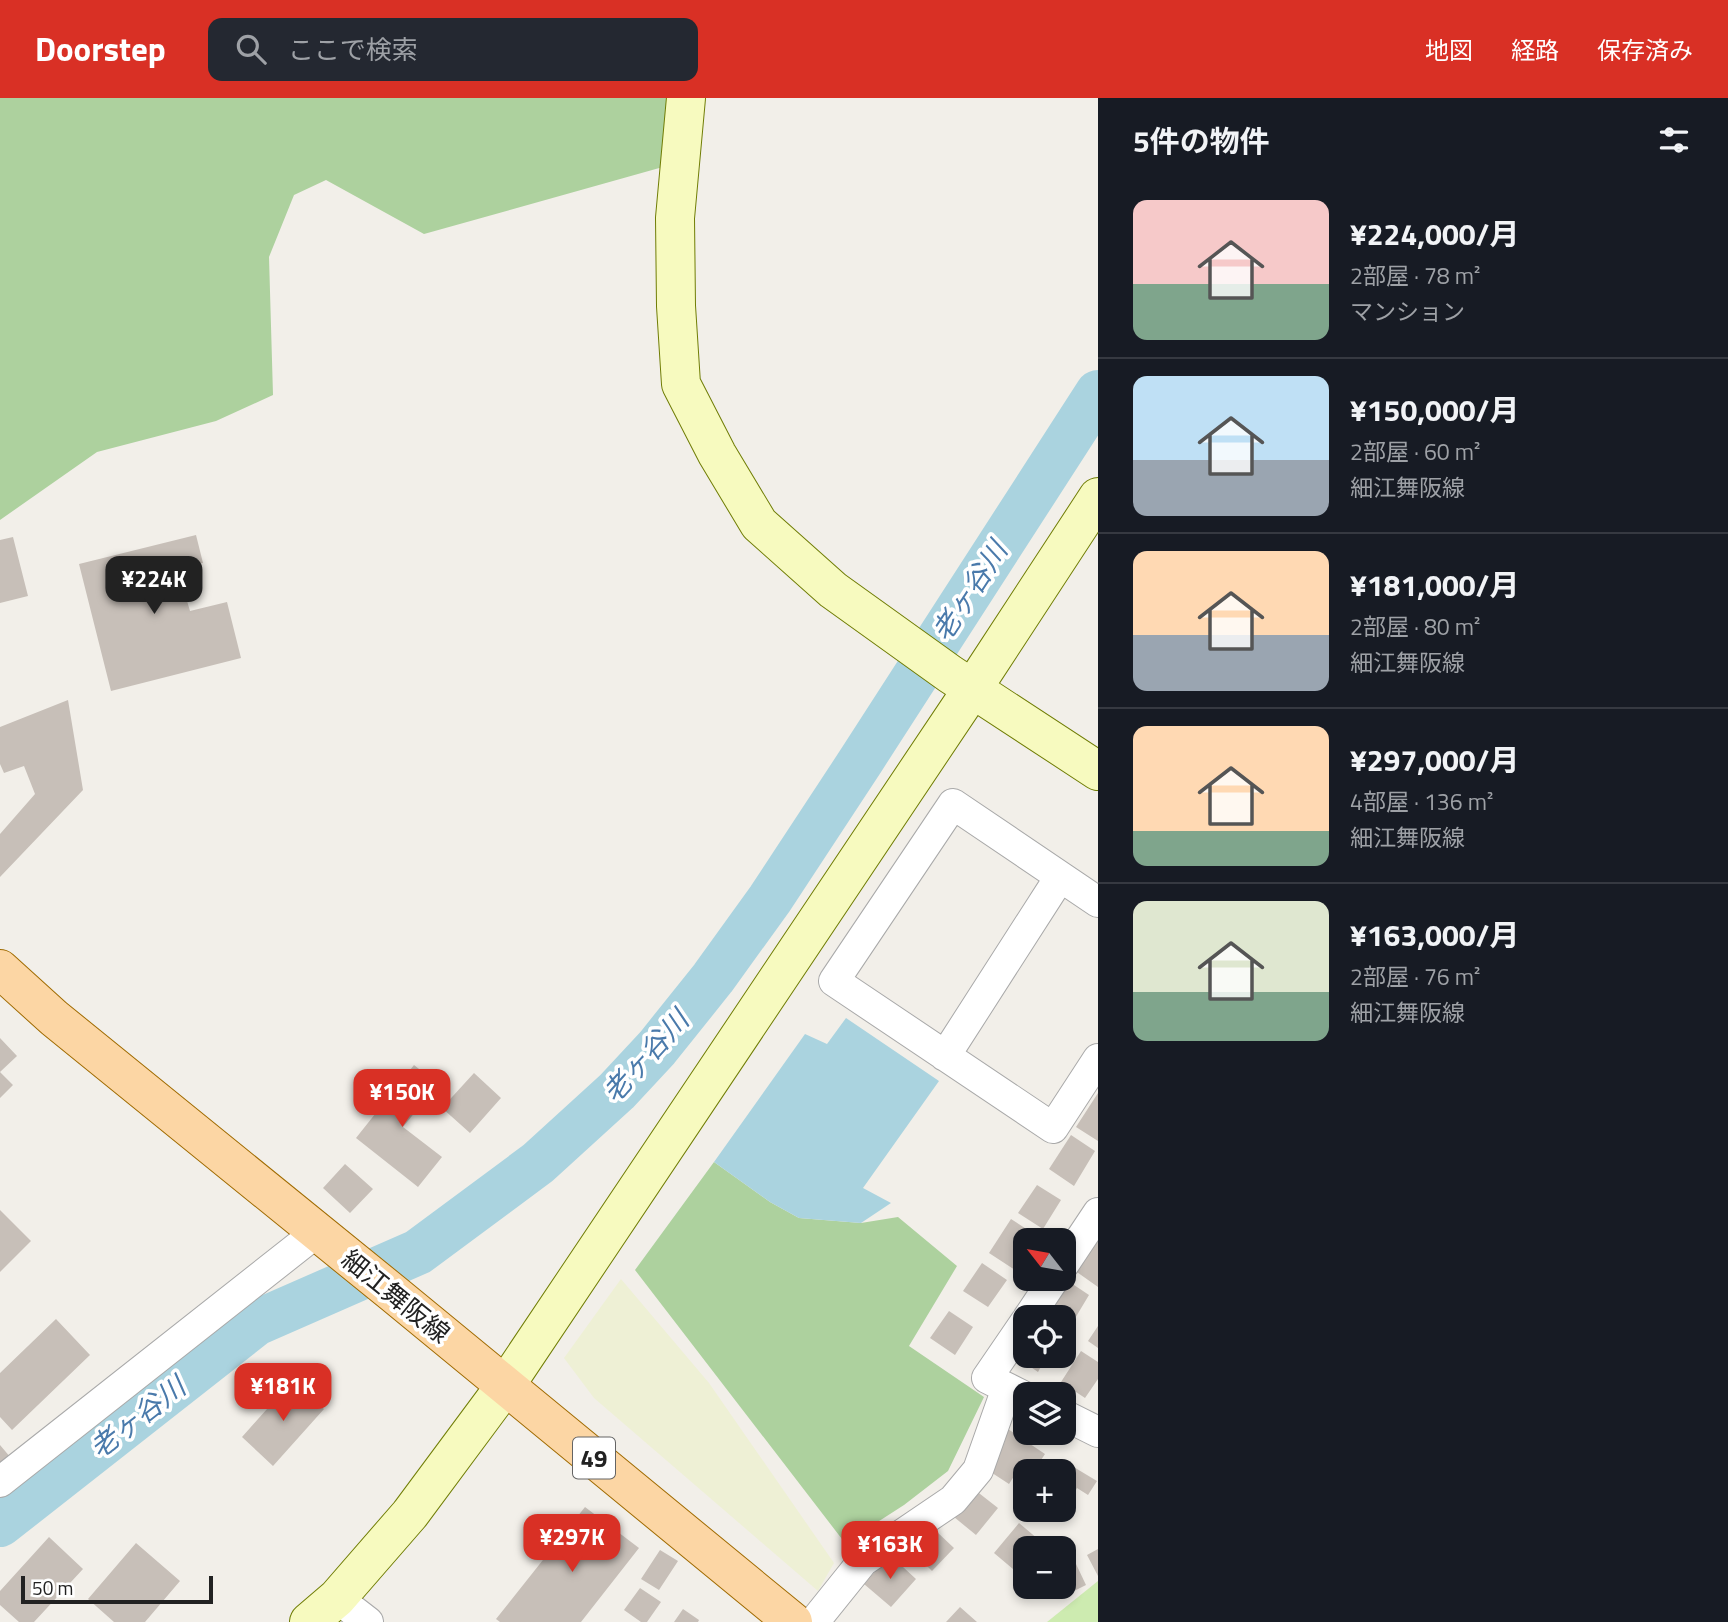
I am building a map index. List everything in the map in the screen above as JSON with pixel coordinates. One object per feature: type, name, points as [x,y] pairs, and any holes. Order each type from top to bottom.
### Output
[{"type":"main road","name":"細江舞阪線","points":[[0,969],[54,1018],[793,1622]]},
{"type":"street","points":[[686,98],[675,218],[676,306],[681,384],[717,454],[759,524],[833,590],[962,681],[1098,771]]},
{"type":"street","points":[[368,1622],[323,1610],[410,1514],[505,1385],[962,681],[1098,497]]},
{"type":"street","points":[[1098,902],[953,804],[834,981],[1053,1128],[1098,1059]]},
{"type":"street","points":[[945,1056],[1060,877]]},
{"type":"street","points":[[1076,1246],[1098,1213]]},
{"type":"street","points":[[0,1482],[329,1242]]},
{"type":"street","points":[[1013,1341],[988,1378],[1013,1390]]},
{"type":"street","points":[[814,1622],[863,1561],[953,1500],[962,1490],[978,1470],[1013,1398]]},
{"type":"street","points":[[1076,1421],[1098,1432]]},
{"type":"green space","points":[[0,98],[677,98],[670,165],[424,234],[326,180],[294,195],[269,257],[273,395],[216,421],[97,452],[0,520]]},
{"type":"green space","points":[[714,1162],[770,1202],[799,1218],[861,1223],[898,1217],[957,1266],[909,1346],[984,1397],[948,1471],[904,1505],[845,1543],[635,1270]]},
{"type":"green space","points":[[621,1279],[709,1383],[834,1563],[818,1591],[594,1398],[564,1358]]},
{"type":"green space","points":[[1098,1581],[1098,1622],[1047,1622],[1076,1599]]},
{"type":"water","points":[[846,1018],[939,1081],[863,1188],[891,1203],[861,1223],[799,1218],[770,1202],[714,1162],[805,1034],[827,1044]]},
{"type":"building","points":[[196,535],[203,563],[162,573],[167,592],[185,594],[190,611],[227,602],[241,658],[111,691],[79,564]]},
{"type":"building","points":[[13,537],[28,596],[0,603],[0,540]]},
{"type":"building","points":[[68,700],[83,790],[0,877],[0,834],[35,794],[24,766],[4,773],[0,764],[0,727]]},
{"type":"building","points":[[0,1038],[17,1056],[0,1072]]},
{"type":"building","points":[[414,1065],[438,1084],[403,1127],[442,1157],[418,1187],[356,1138]]},
{"type":"building","points":[[0,1072],[13,1085],[0,1098]]},
{"type":"building","points":[[474,1073],[501,1098],[470,1133],[442,1108]]},
{"type":"building","points":[[1098,1093],[1098,1141],[1076,1127]]},
{"type":"building","points":[[1071,1135],[1095,1151],[1074,1186],[1049,1169]]},
{"type":"building","points":[[345,1164],[373,1189],[350,1213],[323,1188]]},
{"type":"building","points":[[1037,1185],[1061,1200],[1044,1228],[1018,1213]]},
{"type":"building","points":[[0,1210],[31,1241],[0,1272]]},
{"type":"building","points":[[1011,1219],[1025,1228],[1013,1228],[1013,1269],[989,1253]]},
{"type":"building","points":[[1098,1238],[1098,1287],[1076,1271],[1076,1267]]},
{"type":"building","points":[[982,1263],[1007,1280],[988,1307],[963,1291]]},
{"type":"building","points":[[1076,1286],[1089,1295],[1076,1317],[1076,1305],[1048,1305],[1057,1292],[1076,1292]]},
{"type":"building","points":[[949,1311],[973,1327],[955,1355],[930,1338]]},
{"type":"building","points":[[56,1319],[90,1355],[12,1430],[0,1417],[0,1373]]},
{"type":"building","points":[[1098,1326],[1098,1348],[1088,1341]]},
{"type":"building","points":[[1081,1351],[1098,1362],[1098,1379],[1085,1398],[1076,1392],[1076,1382],[1061,1382],[1070,1368],[1076,1368],[1076,1359]]},
{"type":"building","points":[[293,1380],[324,1409],[273,1466],[242,1437]]},
{"type":"building","points":[[1008,1429],[1013,1432],[1013,1445],[1032,1445],[1045,1454],[1042,1459],[1013,1459],[1013,1478],[1009,1484],[983,1467]]},
{"type":"building","points":[[0,1445],[11,1458],[0,1467]]},
{"type":"building","points":[[1076,1468],[1097,1481],[1088,1495],[1077,1488]]},
{"type":"building","points":[[975,1490],[998,1508],[976,1535],[954,1517]]},
{"type":"building","points":[[585,1507],[639,1548],[581,1622],[500,1622],[496,1619]]},
{"type":"building","points":[[1019,1523],[1034,1536],[1013,1536],[1013,1569],[994,1553]]},
{"type":"building","points":[[936,1531],[954,1548],[932,1571],[914,1553]]},
{"type":"building","points":[[49,1537],[83,1569],[34,1622],[19,1622],[0,1605],[0,1591]]},
{"type":"building","points":[[136,1543],[180,1581],[145,1622],[114,1622],[88,1599]]},
{"type":"building","points":[[1098,1549],[1098,1576],[1087,1555]]},
{"type":"building","points":[[660,1550],[678,1561],[659,1590],[641,1579]]},
{"type":"building","points":[[890,1555],[916,1579],[891,1607],[864,1584]]},
{"type":"building","points":[[1076,1564],[1086,1585],[1076,1590]]},
{"type":"building","points":[[640,1588],[661,1602],[647,1622],[641,1622],[624,1610]]},
{"type":"building","points":[[960,1607],[977,1622],[946,1622]]},
{"type":"building","points":[[683,1609],[699,1620],[698,1622],[674,1622]]},
{"type":"waterway","name":"老ヶ谷川","points":[[0,1524],[256,1323],[418,1252],[538,1163],[617,1091],[657,1048],[713,978],[770,899],[1098,393]]}]
